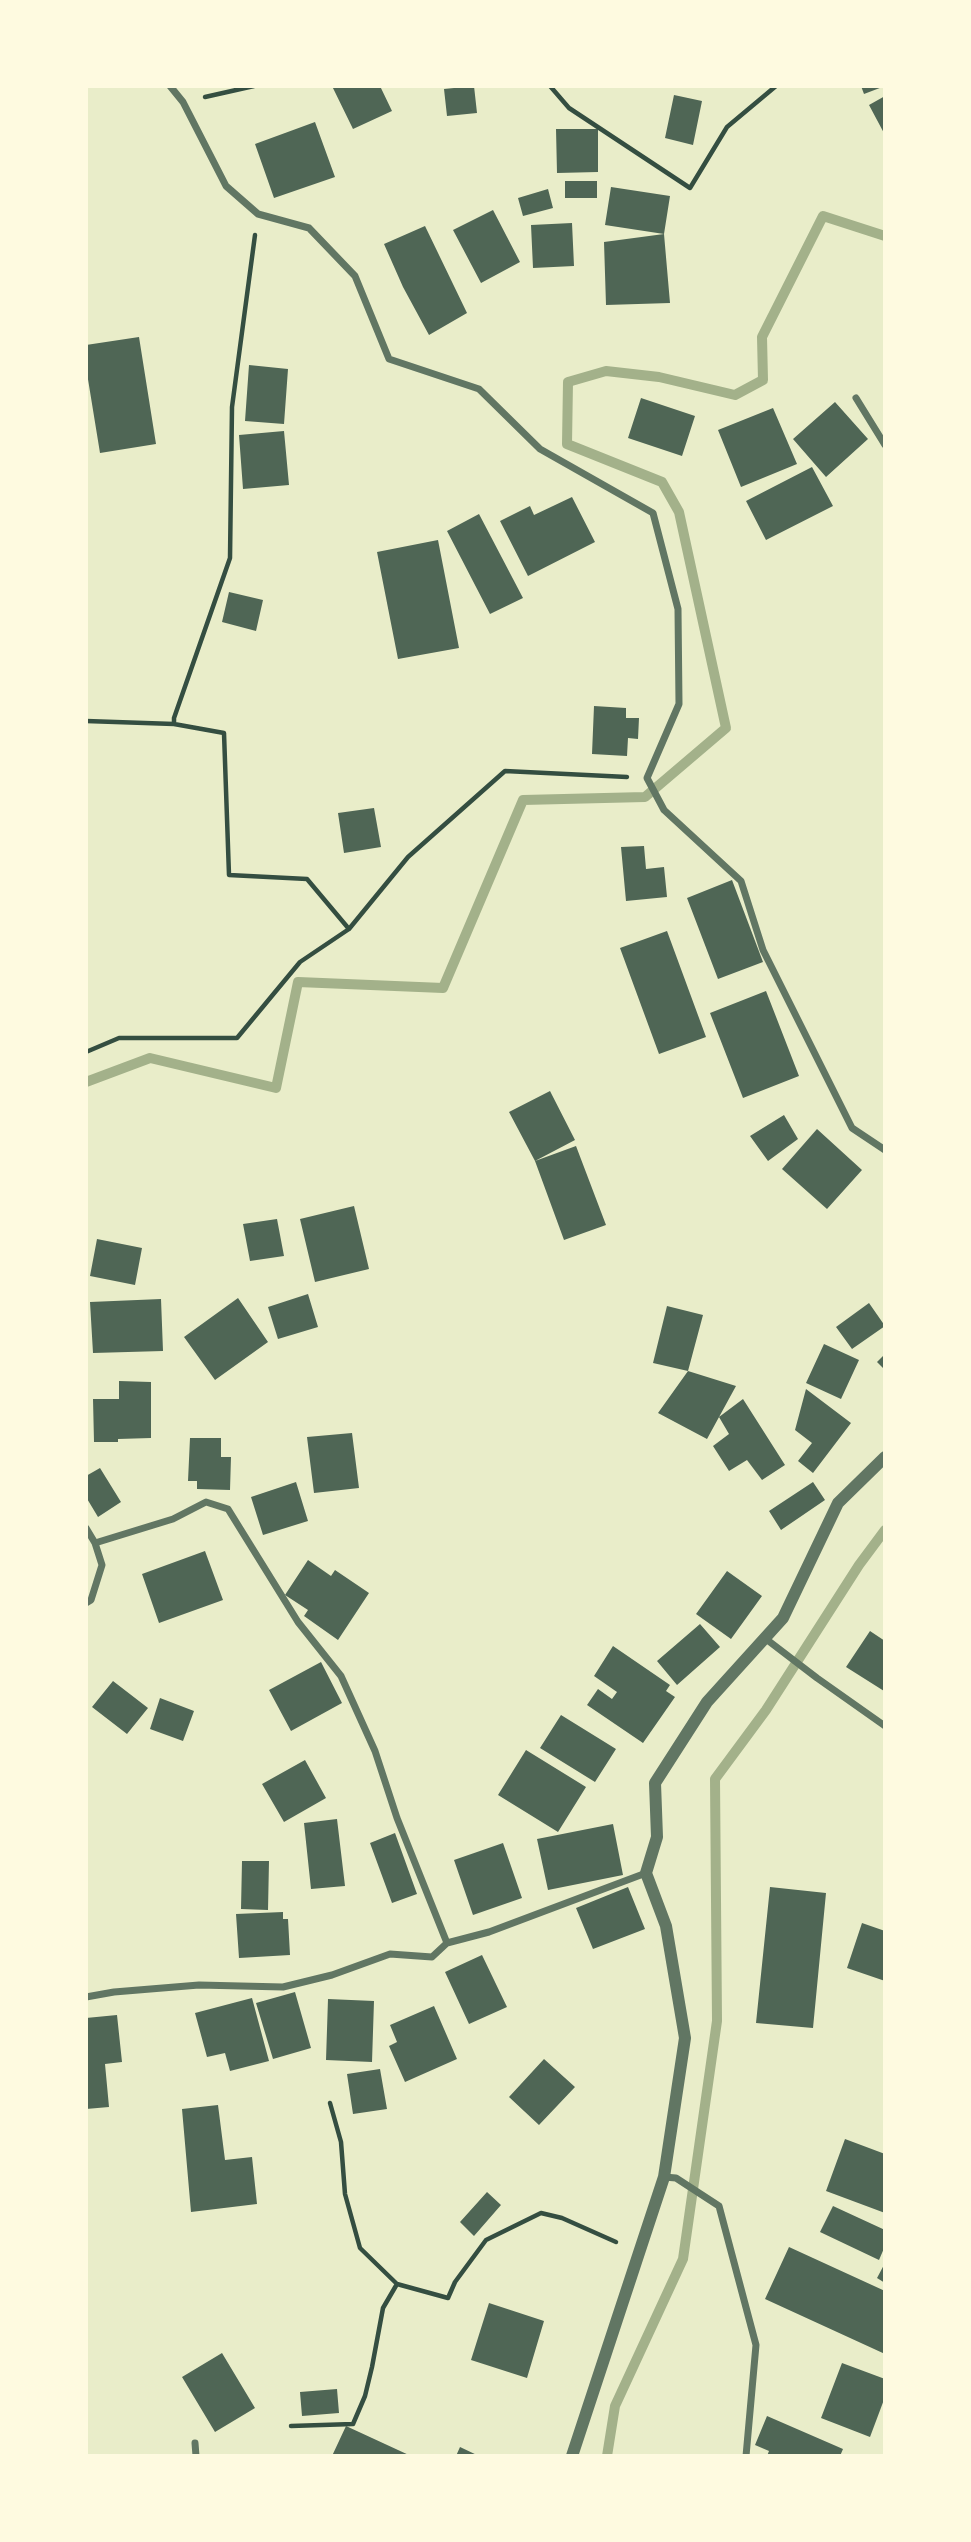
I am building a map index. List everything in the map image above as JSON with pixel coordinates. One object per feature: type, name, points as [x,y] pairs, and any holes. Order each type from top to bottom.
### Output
[{"type":"street","points":[[170,86],[183,102],[226,186],[258,214],[309,228],[355,276],[389,359],[479,389],[540,449],[653,513],[678,609],[678,704],[648,778],[664,810],[741,881],[763,950],[852,1128],[885,1150]]},
{"type":"street","points":[[856,398],[885,444]]},
{"type":"street","points":[[572,2456],[639,2251],[670,2177],[685,2038],[666,1926],[646,1872],[657,1837],[655,1783],[707,1702],[783,1618],[838,1503],[885,1457]]},
{"type":"street","points":[[95,1543],[173,1519],[206,1502],[228,1509],[298,1622],[341,1676],[375,1751],[397,1818],[447,1942]]},
{"type":"street","points":[[86,1528],[95,1543],[102,1565],[91,1600],[86,1603]]},
{"type":"street","points":[[766,1639],[885,1726]]},
{"type":"street","points":[[86,1997],[199,1985],[283,1987],[332,1975],[390,1954],[432,1958],[447,1942],[489,1932],[646,1872]]},
{"type":"street","points":[[670,2177],[719,2206],[756,2345],[746,2456]]},
{"type":"street","points":[[195,2443],[196,2456]]},
{"type":"path","points":[[183,102],[254,86]]},
{"type":"path","points":[[550,86],[569,108],[690,188],[727,127],[776,86]]},
{"type":"path","points":[[174,724],[230,558],[232,407],[258,214]]},
{"type":"path","points":[[86,721],[174,724],[224,733],[229,875],[307,879],[348,929]]},
{"type":"path","points":[[86,1052],[120,1038],[237,1038],[300,962],[348,929],[408,857],[505,771],[648,778]]},
{"type":"path","points":[[330,2103],[341,2142],[345,2194],[360,2249],[397,2284],[448,2298],[455,2282],[486,2240],[541,2213],[562,2218],[639,2251]]},
{"type":"path","points":[[291,2426],[353,2424],[370,2377],[383,2308],[397,2284]]},
{"type":"building","points":[[332,86],[380,86],[392,111],[353,129]]},
{"type":"building","points":[[474,86],[477,113],[447,116],[444,89]]},
{"type":"building","points":[[861,86],[885,86],[864,94]]},
{"type":"building","points":[[674,95],[702,101],[693,145],[665,138]]},
{"type":"building","points":[[885,96],[885,135],[869,105]]},
{"type":"building","points":[[315,122],[335,177],[274,198],[255,144]]},
{"type":"building","points":[[556,129],[598,129],[598,172],[557,173]]},
{"type":"building","points":[[565,181],[597,181],[597,198],[565,198]]},
{"type":"building","points":[[611,187],[670,196],[664,234],[605,225]]},
{"type":"building","points":[[548,189],[553,208],[523,216],[518,198]]},
{"type":"building","points":[[493,210],[520,262],[481,283],[453,230]]},
{"type":"building","points":[[572,223],[574,266],[533,268],[531,225]]},
{"type":"building","points":[[425,226],[467,313],[429,335],[384,244]]},
{"type":"building","points":[[664,234],[670,303],[606,305],[604,242]]},
{"type":"building","points":[[139,337],[156,444],[100,453],[86,367],[86,345]]},
{"type":"building","points":[[249,365],[288,369],[284,424],[245,421]]},
{"type":"building","points":[[641,398],[695,416],[682,456],[628,438]]},
{"type":"building","points":[[835,402],[868,439],[826,477],[793,439]]},
{"type":"building","points":[[773,408],[797,464],[741,487],[718,430]]},
{"type":"building","points":[[284,431],[289,485],[243,489],[239,435]]},
{"type":"building","points":[[812,467],[833,506],[766,540],[746,501]]},
{"type":"building","points":[[572,497],[595,542],[528,576],[500,521],[530,506],[534,515]]},
{"type":"building","points":[[479,514],[523,598],[490,614],[447,531]]},
{"type":"building","points":[[438,540],[459,648],[398,659],[377,552]]},
{"type":"building","points":[[229,592],[263,600],[256,631],[222,622]]},
{"type":"building","points":[[594,706],[626,708],[626,718],[639,718],[638,739],[628,738],[627,756],[592,754]]},
{"type":"building","points":[[374,808],[381,847],[344,853],[338,813]]},
{"type":"building","points":[[644,846],[646,869],[664,867],[667,897],[626,901],[621,847]]},
{"type":"building","points":[[732,880],[763,962],[718,979],[687,898]]},
{"type":"building","points":[[667,931],[706,1037],[659,1054],[620,948]]},
{"type":"building","points":[[766,991],[799,1076],[743,1098],[710,1013]]},
{"type":"building","points":[[550,1091],[575,1140],[535,1161],[509,1112]]},
{"type":"building","points":[[784,1115],[798,1139],[768,1161],[750,1136]]},
{"type":"building","points":[[817,1129],[862,1170],[827,1209],[782,1169]]},
{"type":"building","points":[[576,1146],[606,1225],[564,1240],[535,1161]]},
{"type":"building","points":[[354,1206],[369,1269],[315,1282],[300,1219]]},
{"type":"building","points":[[277,1219],[284,1256],[250,1261],[243,1224]]},
{"type":"building","points":[[97,1239],[142,1248],[135,1285],[90,1276]]},
{"type":"building","points":[[308,1294],[318,1327],[278,1339],[268,1307]]},
{"type":"building","points":[[238,1298],[268,1342],[215,1380],[184,1337]]},
{"type":"building","points":[[161,1299],[163,1351],[93,1353],[90,1302]]},
{"type":"building","points":[[869,1303],[885,1326],[852,1349],[836,1327]]},
{"type":"building","points":[[667,1306],[703,1315],[688,1371],[653,1363]]},
{"type":"building","points":[[824,1344],[859,1360],[841,1399],[806,1383]]},
{"type":"building","points":[[885,1354],[885,1370],[877,1362]]},
{"type":"building","points":[[688,1371],[736,1386],[707,1439],[658,1413]]},
{"type":"building","points":[[119,1381],[151,1382],[151,1438],[94,1442],[93,1399],[119,1399]]},
{"type":"building","points":[[806,1389],[851,1423],[813,1473],[798,1461],[812,1443],[795,1430]]},
{"type":"building","points":[[743,1399],[785,1465],[762,1480],[747,1460],[729,1471],[713,1446],[729,1434],[719,1417]]},
{"type":"building","points":[[352,1433],[359,1488],[314,1493],[307,1437]]},
{"type":"building","points":[[190,1438],[221,1438],[221,1457],[231,1457],[230,1490],[197,1489],[197,1481],[188,1481]]},
{"type":"building","points":[[100,1468],[121,1502],[98,1517],[86,1497],[86,1476]]},
{"type":"building","points":[[296,1482],[308,1521],[263,1535],[251,1497]]},
{"type":"building","points":[[813,1482],[825,1500],[781,1530],[769,1511]]},
{"type":"building","points":[[205,1551],[223,1600],[159,1623],[142,1574]]},
{"type":"building","points":[[308,1560],[331,1576],[335,1570],[369,1593],[338,1640],[304,1616],[308,1610],[285,1595]]},
{"type":"building","points":[[727,1571],[762,1596],[731,1639],[696,1614]]},
{"type":"building","points":[[700,1624],[720,1647],[677,1685],[657,1661]]},
{"type":"building","points":[[870,1631],[885,1641],[884,1691],[846,1667]]},
{"type":"building","points":[[613,1646],[670,1685],[666,1691],[675,1697],[643,1743],[587,1705],[598,1689],[612,1699],[617,1692],[594,1676]]},
{"type":"building","points":[[321,1662],[342,1703],[291,1731],[269,1690]]},
{"type":"building","points":[[113,1681],[148,1708],[127,1734],[92,1707]]},
{"type":"building","points":[[160,1698],[194,1711],[183,1741],[150,1729]]},
{"type":"building","points":[[561,1715],[616,1749],[595,1782],[540,1748]]},
{"type":"building","points":[[526,1750],[586,1787],[558,1832],[498,1795]]},
{"type":"building","points":[[305,1760],[326,1798],[284,1822],[262,1784]]},
{"type":"building","points":[[337,1819],[345,1886],[311,1889],[304,1823]]},
{"type":"building","points":[[613,1824],[623,1875],[548,1890],[537,1839]]},
{"type":"building","points":[[395,1833],[417,1894],[392,1903],[370,1843]]},
{"type":"building","points":[[503,1843],[522,1898],[473,1915],[454,1860]]},
{"type":"building","points":[[242,1861],[269,1861],[268,1910],[241,1909]]},
{"type":"building","points":[[628,1887],[645,1929],[593,1949],[576,1908]]},
{"type":"building","points":[[770,1887],[826,1893],[813,2028],[756,2023]]},
{"type":"building","points":[[283,1912],[283,1919],[288,1919],[290,1955],[239,1958],[236,1914]]},
{"type":"building","points":[[862,1923],[885,1931],[885,1981],[847,1968]]},
{"type":"building","points":[[482,1955],[507,2007],[469,2024],[445,1972]]},
{"type":"building","points":[[295,1992],[311,2048],[273,2059],[256,2003]]},
{"type":"building","points":[[252,1998],[269,2061],[230,2071],[225,2053],[207,2057],[195,2013]]},
{"type":"building","points":[[328,1999],[374,2001],[372,2062],[326,2060]]},
{"type":"building","points":[[434,2006],[457,2059],[405,2082],[389,2046],[397,2042],[390,2025]]},
{"type":"building","points":[[117,2015],[122,2062],[105,2064],[109,2107],[86,2109],[86,2018]]},
{"type":"building","points":[[544,2059],[575,2087],[539,2125],[509,2097]]},
{"type":"building","points":[[380,2069],[387,2109],[353,2114],[347,2074]]},
{"type":"building","points":[[218,2105],[225,2160],[252,2157],[257,2204],[191,2212],[182,2109]]},
{"type":"building","points":[[845,2139],[885,2154],[885,2213],[826,2191]]},
{"type":"building","points":[[487,2192],[501,2205],[474,2236],[460,2222]]},
{"type":"building","points":[[833,2206],[885,2230],[885,2246],[879,2260],[820,2232]]},
{"type":"building","points":[[789,2247],[885,2291],[885,2354],[765,2299]]},
{"type":"building","points":[[885,2263],[885,2283],[877,2278]]},
{"type":"building","points":[[489,2303],[544,2321],[527,2378],[471,2360]]},
{"type":"building","points":[[222,2353],[255,2408],[215,2432],[182,2377]]},
{"type":"building","points":[[842,2363],[885,2379],[885,2397],[870,2437],[821,2418]]},
{"type":"building","points":[[337,2389],[339,2413],[302,2416],[300,2392]]},
{"type":"building","points":[[767,2416],[843,2449],[840,2456],[767,2456],[769,2451],[755,2445]]},
{"type":"building","points":[[346,2426],[411,2456],[332,2456]]},
{"type":"building","points":[[460,2447],[479,2456],[456,2456]]},
{"type":"waterway","points":[[86,1082],[150,1058],[276,1088],[298,982],[443,988],[523,800],[645,797],[726,728],[679,512],[662,482],[567,444],[568,382],[606,371],[659,377],[735,395],[763,380],[762,337],[823,216],[885,236]]},
{"type":"waterway","points":[[607,2456],[615,2406],[683,2259],[717,2021],[715,1779],[766,1710],[859,1565],[885,1530]]}]
